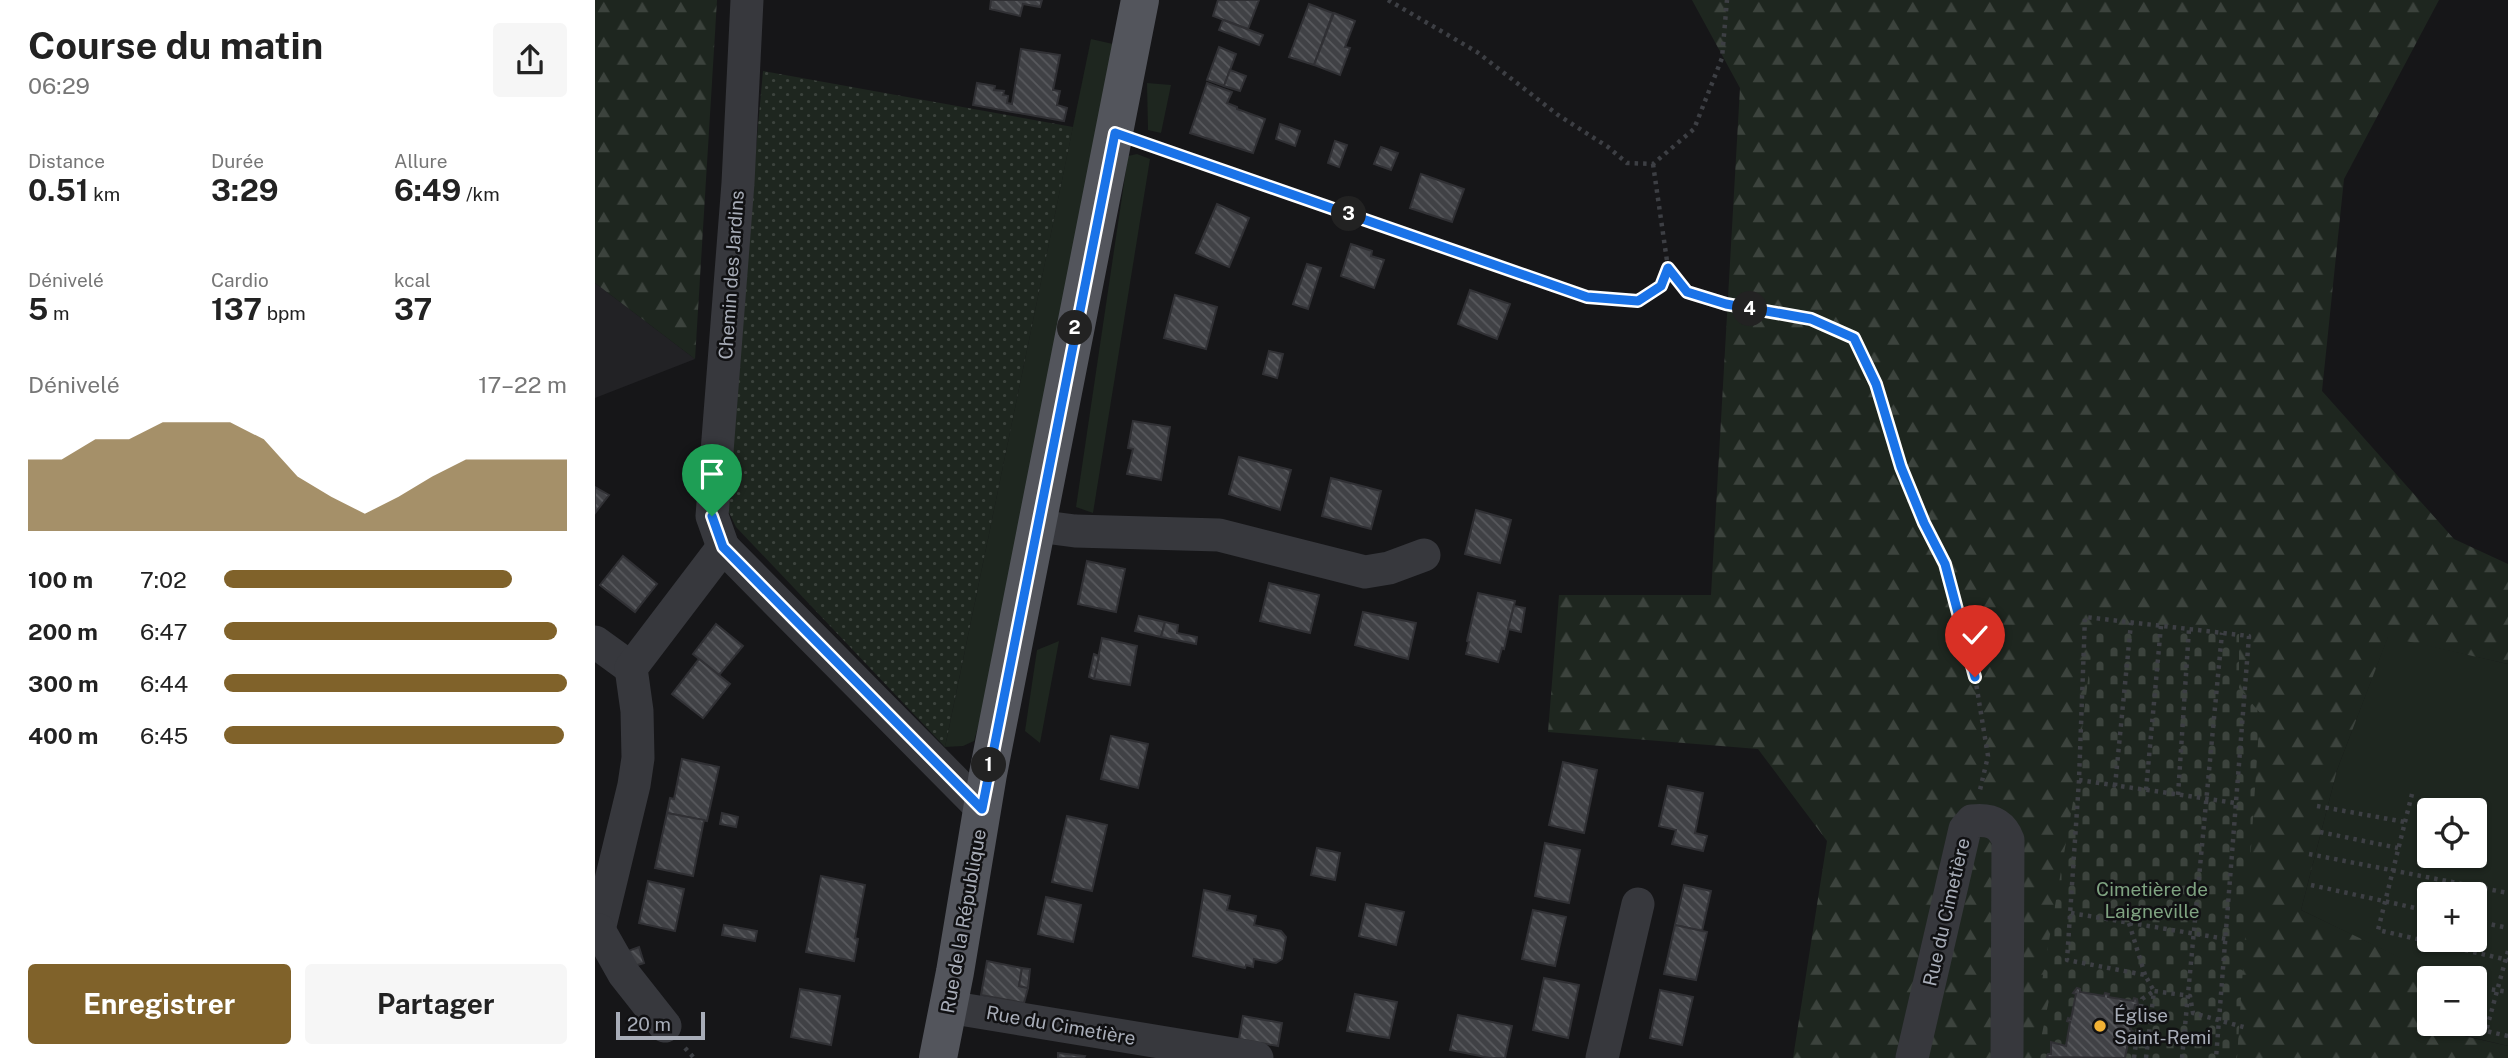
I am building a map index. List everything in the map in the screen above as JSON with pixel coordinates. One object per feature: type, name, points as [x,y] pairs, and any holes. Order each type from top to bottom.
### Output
[{"type":"main road","name":"Rue de la République","points":[[938,1058],[982,809],[1140,0]]},
{"type":"street","name":"Chemin des Jardins","points":[[723,547],[712,516],[738,183],[747,0]]},
{"type":"street","points":[[1037,526],[1075,531],[1219,535],[1365,572],[1389,568],[1424,555]]},
{"type":"street","points":[[665,1026],[624,974],[597,930],[634,785],[638,734],[631,668],[723,547],[982,809]]},
{"type":"street","points":[[595,642],[631,668]]},
{"type":"street","name":"Rue du Cimetière","points":[[1912,1058],[1965,829],[1972,821],[1991,821],[1998,824],[2005,831],[2008,840],[2007,1058]]},
{"type":"street","points":[[1602,1058],[1638,904]]},
{"type":"street","name":"Rue du Cimetière","points":[[949,1007],[1257,1058]]},
{"type":"path","points":[[1388,0],[1477,51],[1558,116],[1608,147],[1627,163],[1653,164],[1694,129],[1722,58],[1727,0]]},
{"type":"path","points":[[1115,133],[1587,297],[1638,301],[1661,286],[1668,268],[1653,164]]},
{"type":"path","points":[[1668,268],[1687,292],[1726,304],[1811,319],[1854,338],[1876,384],[1901,467],[1924,523],[1945,564],[1975,677],[1989,757],[1972,821]]},
{"type":"path","points":[[2145,975],[2067,960],[2079,780],[2085,617],[2249,636],[2215,1058]]},
{"type":"path","points":[[2115,786],[2131,622]]},
{"type":"path","points":[[2146,790],[2161,626]]},
{"type":"path","points":[[2178,795],[2189,629]]},
{"type":"path","points":[[2182,1058],[2190,996],[2222,633]]},
{"type":"path","points":[[2079,780],[2236,803]]},
{"type":"path","points":[[2412,794],[2378,930],[2507,960]]},
{"type":"path","points":[[2317,806],[2405,822]]},
{"type":"path","points":[[2320,832],[2397,848]]},
{"type":"path","points":[[2309,854],[2508,893]]},
{"type":"path","points":[[2311,885],[2417,908]]},
{"type":"path","points":[[2071,913],[2226,939]]},
{"type":"path","points":[[2129,923],[2145,975],[2154,991],[2146,1058]]},
{"type":"path","points":[[2487,924],[2508,929]]},
{"type":"path","points":[[2487,1027],[2508,951]]},
{"type":"path","points":[[2487,989],[2508,992]]},
{"type":"path","points":[[2134,1058],[2142,999],[2154,991],[2190,996]]},
{"type":"path","points":[[2190,996],[2193,1013],[2247,1028]]},
{"type":"path","points":[[2487,1031],[2508,1036]]},
{"type":"shaded area","points":[[595,283],[695,359],[595,398]]},
{"type":"green space","points":[[595,0],[717,0],[695,359],[595,283]]},
{"type":"green space","points":[[1692,0],[2439,0],[2344,179],[2322,391],[2454,539],[2508,564],[2508,664],[2388,637],[2337,770],[2301,910],[2418,966],[2417,1036],[2464,1036],[2508,1046],[2508,1058],[1793,1058],[1827,841],[1758,749],[1548,732],[1559,595],[1711,595],[1740,88]]},
{"type":"green space","points":[[1091,39],[1113,44],[983,709],[974,741],[963,746],[945,747]]},
{"type":"green space","points":[[763,71],[1073,127],[945,747],[736,527],[724,502]]},
{"type":"green space","points":[[1147,83],[1171,85],[1161,133],[1148,130]]},
{"type":"green space","points":[[1137,154],[1150,159],[1093,513],[1076,507],[1128,156]]},
{"type":"green space","name":"Cimetière de Laigneville","points":[[2094,630],[2239,634],[2239,688],[2260,713],[2237,1058],[2125,1058],[2130,1033],[2133,1031],[2130,1029],[2135,1005],[2139,1002],[2108,997],[2109,994],[2105,993],[2104,996],[2080,992],[2077,988],[2073,993],[2076,994],[2071,1019],[2067,1021],[2070,1022],[2066,1046],[2051,1042],[2051,1054],[2047,1057],[2049,1058],[2037,1058],[2051,990],[2041,987],[2074,796]]},
{"type":"green space","points":[[2388,636],[2508,664],[2508,1046],[2466,1036],[2487,1036],[2487,966],[2417,966],[2301,910],[2337,770]]},
{"type":"green space","points":[[1059,641],[1040,743],[1025,731],[1037,650]]},
{"type":"building","points":[[991,0],[1042,0],[1040,7],[1023,4],[1020,16],[990,9]]},
{"type":"building","points":[[1218,0],[1259,0],[1248,29],[1213,16]]},
{"type":"building","points":[[1309,4],[1333,13],[1314,65],[1289,57]]},
{"type":"building","points":[[1334,13],[1355,21],[1345,47],[1350,48],[1340,75],[1314,65]]},
{"type":"building","points":[[1223,20],[1263,35],[1259,45],[1219,30]]},
{"type":"building","points":[[1219,47],[1236,54],[1224,86],[1207,80]]},
{"type":"building","points":[[1021,49],[1060,55],[1053,90],[1060,91],[1057,105],[1067,108],[1064,121],[973,105],[977,83],[995,86],[994,90],[1004,91],[1003,95],[1008,96],[1007,103],[1012,104]]},
{"type":"building","points":[[1230,70],[1246,76],[1240,91],[1224,86]]},
{"type":"building","points":[[1207,83],[1232,92],[1227,103],[1265,119],[1253,153],[1190,133]]},
{"type":"building","points":[[1280,124],[1300,131],[1295,146],[1276,139]]},
{"type":"building","points":[[1335,141],[1347,145],[1339,167],[1328,163]]},
{"type":"building","points":[[1381,147],[1398,153],[1391,170],[1374,164]]},
{"type":"building","points":[[1421,174],[1464,189],[1452,222],[1410,208]]},
{"type":"building","points":[[1217,204],[1249,218],[1229,267],[1196,253]]},
{"type":"building","points":[[1351,244],[1372,251],[1371,256],[1384,260],[1374,288],[1341,276]]},
{"type":"building","points":[[1307,264],[1321,268],[1308,309],[1293,304]]},
{"type":"building","points":[[1470,290],[1510,304],[1497,339],[1458,324]]},
{"type":"building","points":[[1175,295],[1217,307],[1206,349],[1164,338]]},
{"type":"building","points":[[1269,351],[1283,354],[1277,378],[1263,374]]},
{"type":"building","points":[[1133,421],[1170,427],[1161,480],[1127,474],[1133,449],[1128,448]]},
{"type":"building","points":[[1239,457],[1291,470],[1280,510],[1229,494]]},
{"type":"building","points":[[1331,478],[1381,491],[1371,529],[1322,516]]},
{"type":"building","points":[[595,487],[609,495],[595,513]]},
{"type":"building","points":[[1476,510],[1511,520],[1500,563],[1465,554]]},
{"type":"building","points":[[623,556],[657,584],[635,612],[600,585]]},
{"type":"building","points":[[1087,561],[1125,569],[1116,612],[1078,604]]},
{"type":"building","points":[[1269,583],[1319,595],[1310,633],[1260,621]]},
{"type":"building","points":[[1478,593],[1515,601],[1504,649],[1502,648],[1498,662],[1466,654]]},
{"type":"building","points":[[1514,606],[1525,608],[1521,632],[1508,629]]},
{"type":"building","points":[[1363,612],[1416,623],[1408,659],[1355,645]]},
{"type":"building","points":[[1139,616],[1165,622],[1161,637],[1135,631]]},
{"type":"building","points":[[1165,622],[1178,625],[1177,633],[1197,637],[1196,644],[1161,637]]},
{"type":"building","points":[[716,624],[743,646],[719,675],[693,654]]},
{"type":"building","points":[[1102,638],[1137,646],[1130,685],[1094,679]]},
{"type":"building","points":[[1094,654],[1099,656],[1094,679],[1089,677]]},
{"type":"building","points":[[699,659],[730,684],[703,718],[672,694]]},
{"type":"building","points":[[1111,736],[1148,744],[1138,788],[1101,779]]},
{"type":"building","points":[[682,759],[719,767],[707,821],[667,813],[670,798],[674,799]]},
{"type":"building","points":[[1563,762],[1597,770],[1584,833],[1549,825]]},
{"type":"building","points":[[1668,786],[1703,793],[1695,833],[1707,836],[1703,851],[1672,844],[1676,830],[1659,826]]},
{"type":"building","points":[[667,813],[704,820],[693,876],[655,868]]},
{"type":"building","points":[[722,813],[738,817],[736,827],[720,824]]},
{"type":"building","points":[[1067,816],[1107,825],[1092,891],[1052,882]]},
{"type":"building","points":[[1545,843],[1580,850],[1569,903],[1535,896]]},
{"type":"building","points":[[1317,848],[1340,853],[1335,880],[1311,875]]},
{"type":"building","points":[[821,876],[865,885],[855,938],[858,939],[854,961],[806,952]]},
{"type":"building","points":[[648,881],[684,889],[675,931],[639,923]]},
{"type":"building","points":[[1684,885],[1711,891],[1702,931],[1675,925]]},
{"type":"building","points":[[1204,890],[1230,896],[1227,910],[1256,916],[1254,925],[1281,931],[1286,937],[1282,959],[1276,963],[1254,959],[1253,967],[1246,965],[1245,968],[1193,956]]},
{"type":"building","points":[[1046,897],[1081,905],[1073,942],[1038,934]]},
{"type":"building","points":[[1366,904],[1404,912],[1396,945],[1359,936]]},
{"type":"building","points":[[1533,910],[1566,917],[1555,966],[1522,959]]},
{"type":"building","points":[[724,925],[757,931],[755,941],[722,935]]},
{"type":"building","points":[[1675,925],[1707,932],[1696,980],[1664,974]]},
{"type":"building","points":[[639,947],[644,963],[634,966],[628,951]]},
{"type":"building","points":[[987,961],[1022,968],[1019,986],[1028,988],[1024,1003],[981,995]]},
{"type":"building","points":[[1022,968],[1030,969],[1028,988],[1019,986]]},
{"type":"building","points":[[1544,978],[1579,985],[1568,1038],[1533,1030]]},
{"type":"building","name":"Église Saint-Remi","points":[[2077,988],[2080,992],[2104,996],[2105,993],[2109,994],[2108,997],[2133,1001],[2134,998],[2137,999],[2138,1005],[2135,1005],[2130,1029],[2133,1031],[2130,1033],[2125,1058],[2047,1057],[2051,1054],[2051,1042],[2066,1046],[2070,1022],[2067,1021],[2068,1018],[2071,1019],[2076,994],[2073,993]]},
{"type":"building","points":[[800,989],[840,996],[831,1045],[791,1037]]},
{"type":"building","points":[[1660,990],[1693,997],[1682,1045],[1650,1038]]},
{"type":"building","points":[[1355,994],[1397,1002],[1389,1038],[1347,1031]]},
{"type":"building","points":[[1458,1015],[1512,1026],[1505,1058],[1490,1058],[1450,1050]]},
{"type":"building","points":[[1243,1016],[1282,1023],[1278,1046],[1239,1039]]},
{"type":"building","points":[[1058,1053],[1085,1056],[1058,1058]]},
{"type":"place","name":"Église Saint-Remi","points":[[2100,1026]]},
{"type":"route","points":[[712,516],[723,547],[982,809],[1115,133],[1587,297],[1638,301],[1661,286],[1668,268],[1687,292],[1726,304],[1811,319],[1854,338],[1876,384],[1901,467],[1924,523],[1945,564],[1975,677]]}]
